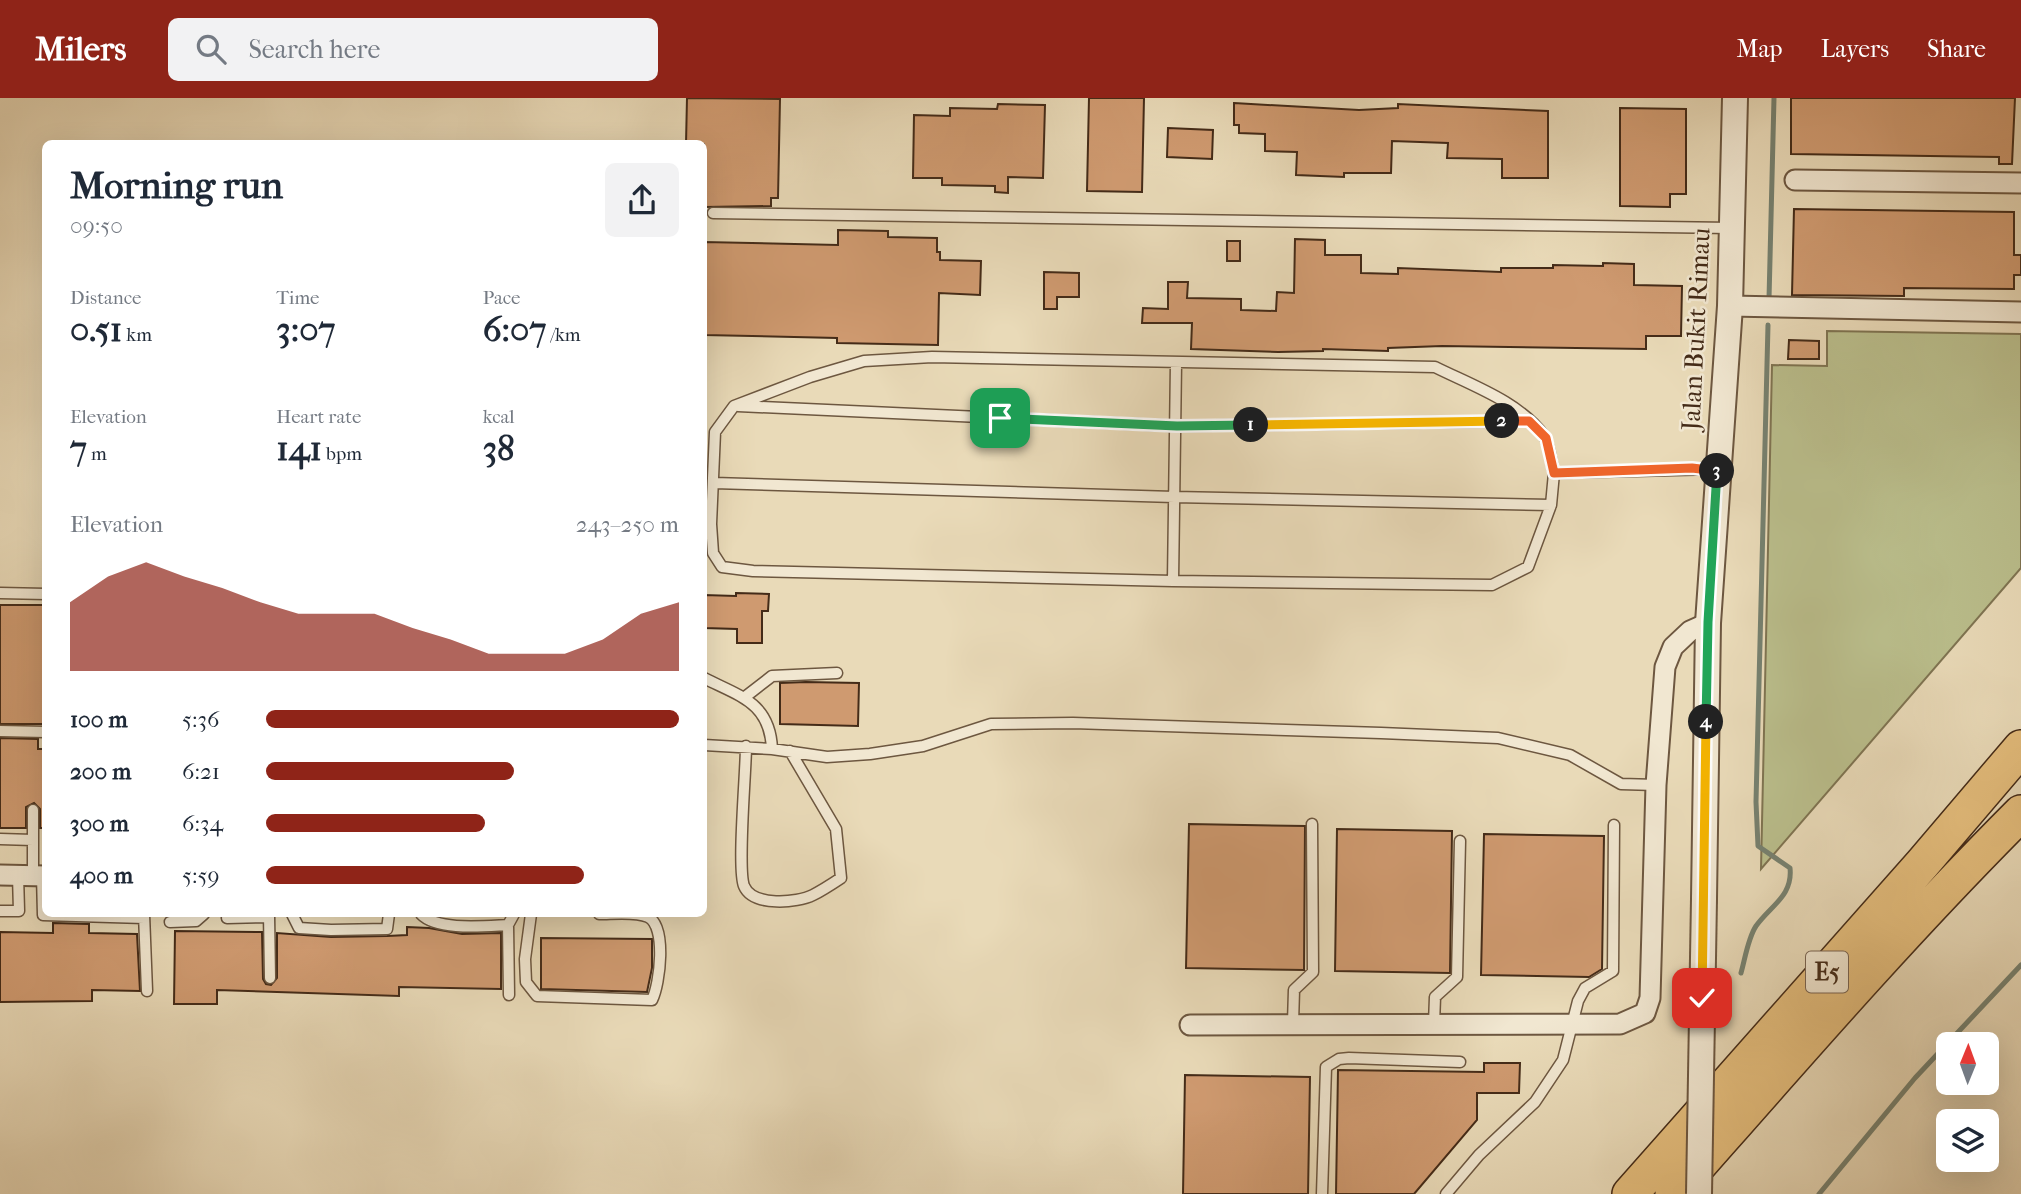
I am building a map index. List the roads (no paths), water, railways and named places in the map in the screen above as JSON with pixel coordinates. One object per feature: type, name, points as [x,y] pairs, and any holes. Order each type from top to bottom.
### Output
[{"type":"highway","name":"E5","points":[[1630,1194],[1923,863],[2021,748]]},
{"type":"highway","name":"E5","points":[[1674,1194],[1847,997],[1954,880],[2021,813]]},
{"type":"street","name":"Jalan Bukit Rimau","points":[[1699,1194],[1708,622],[1730,306],[1735,98]]},
{"type":"street","points":[[1795,180],[2021,183]]},
{"type":"street","points":[[1730,306],[2021,312]]},
{"type":"street","points":[[1190,1025],[1620,1024],[1645,1013],[1650,998],[1656,785],[1665,667],[1672,647],[1690,631],[1708,622]]},
{"type":"lane","points":[[713,213],[1732,228]]},
{"type":"lane","points":[[932,357],[1176,363],[1435,367],[1497,397],[1529,421],[1546,438],[1554,473],[1551,505],[1528,567],[1492,585],[1173,581],[753,570],[722,567],[713,554],[715,432],[734,406],[810,377],[864,361],[932,357]]},
{"type":"lane","points":[[1173,581],[1176,363]]},
{"type":"lane","points":[[734,406],[1177,426],[1529,421]]},
{"type":"lane","points":[[1554,473],[1717,469]]},
{"type":"lane","points":[[713,482],[1174,497],[1551,505]]},
{"type":"lane","points":[[0,593],[42,594]]},
{"type":"lane","points":[[745,697],[772,676],[837,673]]},
{"type":"lane","points":[[707,679],[745,697],[760,711],[771,733],[772,749]]},
{"type":"lane","points":[[707,745],[746,746],[827,757],[870,754],[923,746],[991,724],[1073,723],[1381,733],[1498,738],[1570,755],[1621,784],[1656,785]]},
{"type":"lane","points":[[0,731],[42,732]]},
{"type":"lane","points":[[746,746],[742,865],[744,886],[754,898],[768,901],[811,896],[841,878],[836,829],[790,751]]},
{"type":"lane","points":[[0,911],[19,911],[33,840],[33,810]]},
{"type":"lane","points":[[1293,1023],[1294,990],[1313,972],[1312,824]]},
{"type":"lane","points":[[1446,1194],[1479,1155],[1535,1102],[1563,1060],[1578,1001],[1585,988],[1614,971],[1614,825]]},
{"type":"lane","points":[[0,839],[33,840]]},
{"type":"lane","points":[[1434,1024],[1435,997],[1457,977],[1460,841]]},
{"type":"lane","points":[[28,875],[42,912]]},
{"type":"lane","points":[[144,917],[147,991]]},
{"type":"lane","points":[[170,922],[196,921],[201,917]]},
{"type":"lane","points":[[227,918],[241,917]]},
{"type":"lane","points":[[269,917],[270,978]]},
{"type":"lane","points":[[294,917],[299,928],[331,930],[387,929],[388,917]]},
{"type":"lane","points":[[424,917],[427,920],[463,926],[508,925]]},
{"type":"lane","points":[[509,995],[508,925],[512,917]]},
{"type":"lane","points":[[531,917],[525,959],[526,982],[537,996],[652,1000],[657,990],[660,942],[656,923],[649,917]]},
{"type":"lane","points":[[1322,1194],[1326,1067],[1339,1059],[1349,1058],[1460,1062]]},
{"type":"waterway","points":[[1769,299],[1774,98]]},
{"type":"waterway","points":[[1741,973],[1753,931],[1785,893],[1790,878],[1790,868],[1758,846],[1756,802],[1768,325]]},
{"type":"waterway","points":[[1819,1194],[1915,1078],[2021,965]]}]
